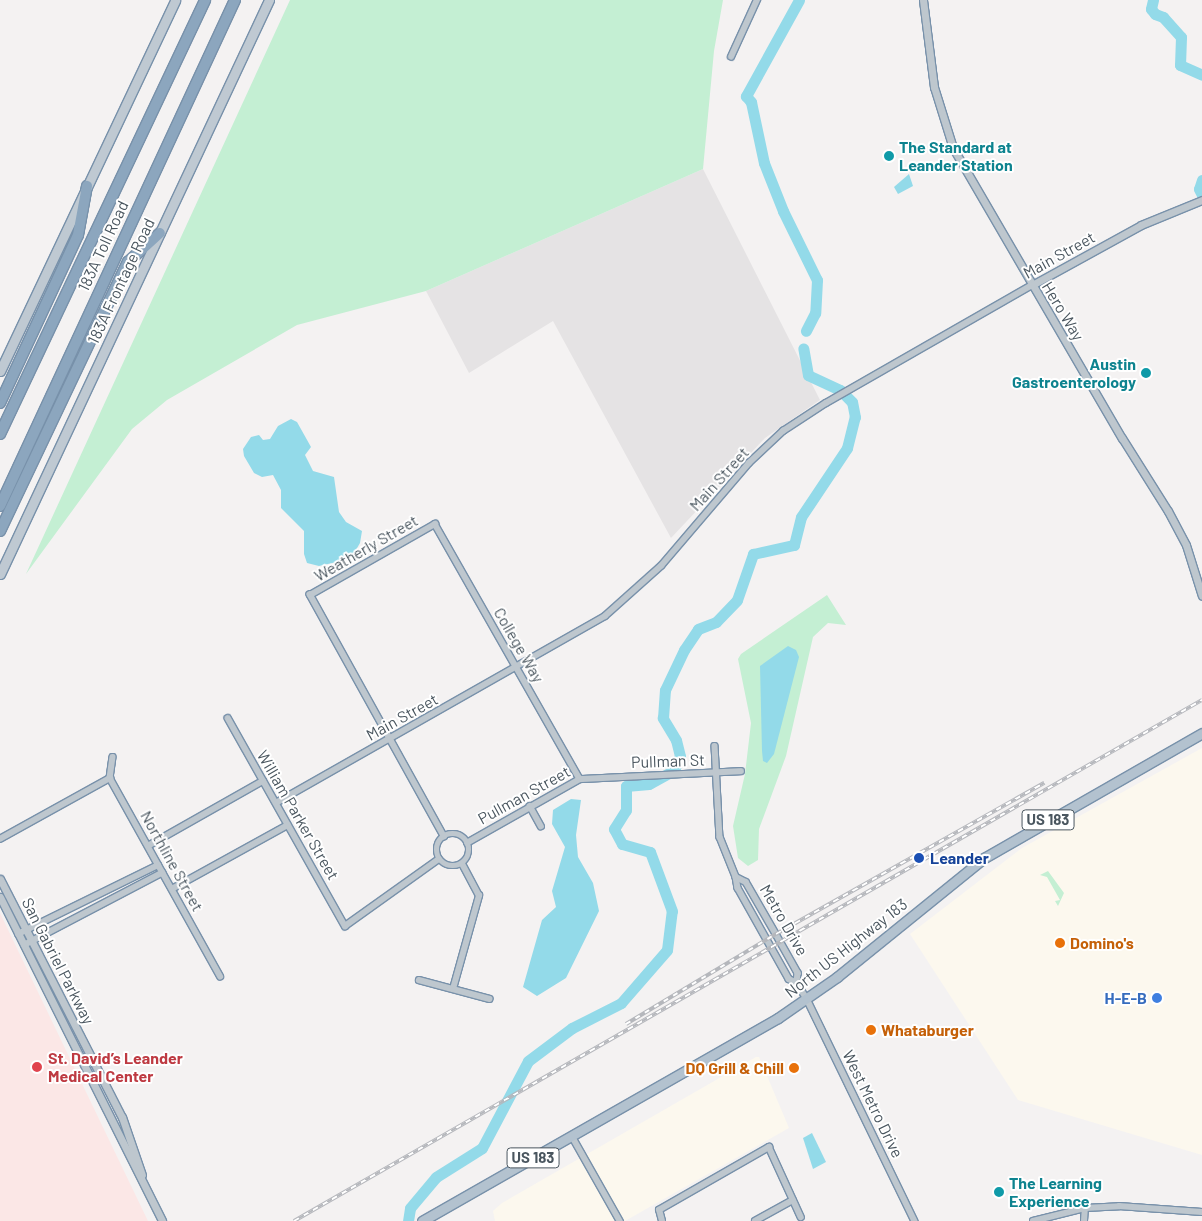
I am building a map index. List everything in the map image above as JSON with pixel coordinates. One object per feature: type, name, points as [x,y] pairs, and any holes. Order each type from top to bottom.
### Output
[{"type":"highway","name":"183A Toll Road","points":[[0,434],[80,271],[205,0]]},
{"type":"highway","name":"183A Toll Road","points":[[0,506],[234,0]]},
{"type":"highway","points":[[0,403],[78,235],[87,186]]},
{"type":"highway","points":[[0,530],[128,262],[160,233]]},
{"type":"main road","points":[[0,371],[175,0]]},
{"type":"main road","name":"183A Frontage Road","points":[[0,574],[269,0]]},
{"type":"main road","name":"North US Highway 183","points":[[422,1221],[807,999],[984,858],[1202,733]]},
{"type":"street","points":[[731,56],[757,0]]},
{"type":"street","name":"Hero Way","points":[[924,0],[934,87],[946,128],[964,172],[1168,511],[1186,546],[1202,596]]},
{"type":"street","name":"Main Street","points":[[276,803],[605,616],[640,588],[749,464],[784,432],[826,403],[1032,285],[1147,222],[1202,200]]},
{"type":"street","name":"College Way","points":[[435,524],[580,779]]},
{"type":"street","name":"Weatherly Street","points":[[391,739],[310,596],[435,524]]},
{"type":"street","name":"William Parker Street","points":[[228,718],[345,926],[439,859]]},
{"type":"street","points":[[391,739],[444,837]]},
{"type":"street","name":"Metro Drive","points":[[715,746],[720,837],[736,877],[738,888],[789,980],[797,983]]},
{"type":"street","points":[[0,839],[110,778],[113,757]]},
{"type":"street","name":"Pullman St","points":[[596,777],[741,771]]},
{"type":"street","name":"Pullman Street","points":[[467,843],[580,779],[596,777]]},
{"type":"street","name":"Northline Street","points":[[110,778],[220,976]]},
{"type":"street","points":[[148,846],[263,781]]},
{"type":"street","points":[[530,806],[541,826]]},
{"type":"street","points":[[172,889],[288,825]]},
{"type":"street","points":[[457,835],[467,843],[468,856],[462,864],[452,867],[439,859],[436,849],[444,837],[457,835]]},
{"type":"street","points":[[453,988],[479,896],[462,864]]},
{"type":"street","points":[[18,934],[77,907],[158,865]]},
{"type":"street","points":[[24,945],[162,872]]},
{"type":"street","name":"Metro Drive","points":[[736,877],[746,882],[798,972],[797,983],[807,999]]},
{"type":"street","name":"San Gabriel Parkway","points":[[0,879],[28,930],[122,1117],[148,1194]]},
{"type":"street","name":"San Gabriel Parkway","points":[[0,897],[162,1221]]},
{"type":"street","points":[[419,980],[490,998]]},
{"type":"street","name":"West Metro Drive","points":[[807,999],[915,1221]]},
{"type":"street","points":[[572,1136],[620,1221]]},
{"type":"street","points":[[662,1221],[659,1210],[769,1147],[801,1217]]},
{"type":"street","points":[[755,1221],[793,1200]]},
{"type":"street","points":[[1033,1221],[1085,1208],[1119,1206],[1202,1212]]},
{"type":"street","points":[[1084,1221],[1085,1208]]},
{"type":"shaded area","points":[[703,169],[820,400],[765,438],[671,538],[553,321],[469,373],[426,291]]},
{"type":"shaded area","points":[[1202,748],[1202,1155],[1018,1100],[910,934],[1022,848]]},
{"type":"shaded area","name":"St. David’s Leander Medical Center","points":[[0,913],[148,1221],[0,1221]]},
{"type":"shaded area","points":[[759,1057],[789,1128],[625,1221],[495,1221],[493,1211],[502,1203]]},
{"type":"green space","points":[[290,0],[723,0],[714,51],[703,169],[426,291],[297,325],[167,400],[132,429],[26,574]]},
{"type":"green space","points":[[827,595],[846,625],[828,623],[813,637],[786,756],[759,829],[758,860],[748,866],[738,858],[733,826],[745,774],[751,723],[738,659],[741,654]]},
{"type":"green space","points":[[1048,871],[1064,893],[1058,906],[1055,901],[1060,900],[1047,877],[1040,875]]},
{"type":"water","points":[[909,174],[913,186],[898,194],[894,187]]},
{"type":"water","points":[[291,419],[297,422],[311,447],[305,455],[313,471],[334,477],[339,512],[346,522],[362,531],[360,543],[353,555],[341,561],[319,566],[307,563],[304,554],[304,531],[281,508],[281,490],[273,475],[262,477],[254,473],[244,456],[243,449],[251,437],[259,435],[263,440],[270,439],[278,426]]},
{"type":"water","points":[[788,646],[796,650],[799,657],[774,754],[767,763],[763,761],[762,751],[760,666]]},
{"type":"water","points":[[571,799],[581,800],[576,835],[578,857],[593,883],[599,911],[566,978],[537,996],[523,987],[542,920],[556,907],[552,891],[565,847],[552,824],[553,810]]},
{"type":"water","points":[[812,1133],[826,1162],[813,1169],[803,1138]]},
{"type":"waterway","points":[[799,0],[746,96],[751,102],[764,163],[783,211],[817,280],[815,313],[806,331]]},
{"type":"waterway","points":[[1153,0],[1151,9],[1155,14],[1163,17],[1181,37],[1180,65],[1202,75]]},
{"type":"waterway","points":[[1202,180],[1199,189],[1202,195]]},
{"type":"waterway","points":[[408,1221],[410,1208],[436,1177],[482,1148],[528,1061],[572,1028],[621,1003],[667,950],[672,911],[650,852],[622,844],[614,829],[626,810],[626,786],[649,784],[674,770],[680,756],[676,740],[663,718],[665,690],[684,650],[698,629],[716,622],[737,600],[753,554],[794,545],[801,517],[847,448],[855,417],[852,402],[840,390],[808,375],[803,348]]},
{"type":"railway","points":[[294,1221],[1202,700]]},
{"type":"railway","points":[[626,1024],[776,934],[1044,783]]},
{"type":"place","name":"The Standard at Leander Station","points":[[889,156]]},
{"type":"place","name":"Austin Gastroenterology","points":[[1146,373]]},
{"type":"place","name":"Leander","points":[[919,858]]},
{"type":"place","name":"Domino's","points":[[1060,943]]},
{"type":"place","name":"H-E-B","points":[[1157,998]]},
{"type":"place","name":"Whataburger","points":[[871,1030]]},
{"type":"place","name":"St. David’s Leander Medical Center","points":[[37,1067]]},
{"type":"place","name":"DQ Grill & Chill","points":[[794,1068]]},
{"type":"place","name":"The Learning Experience","points":[[999,1192]]}]
